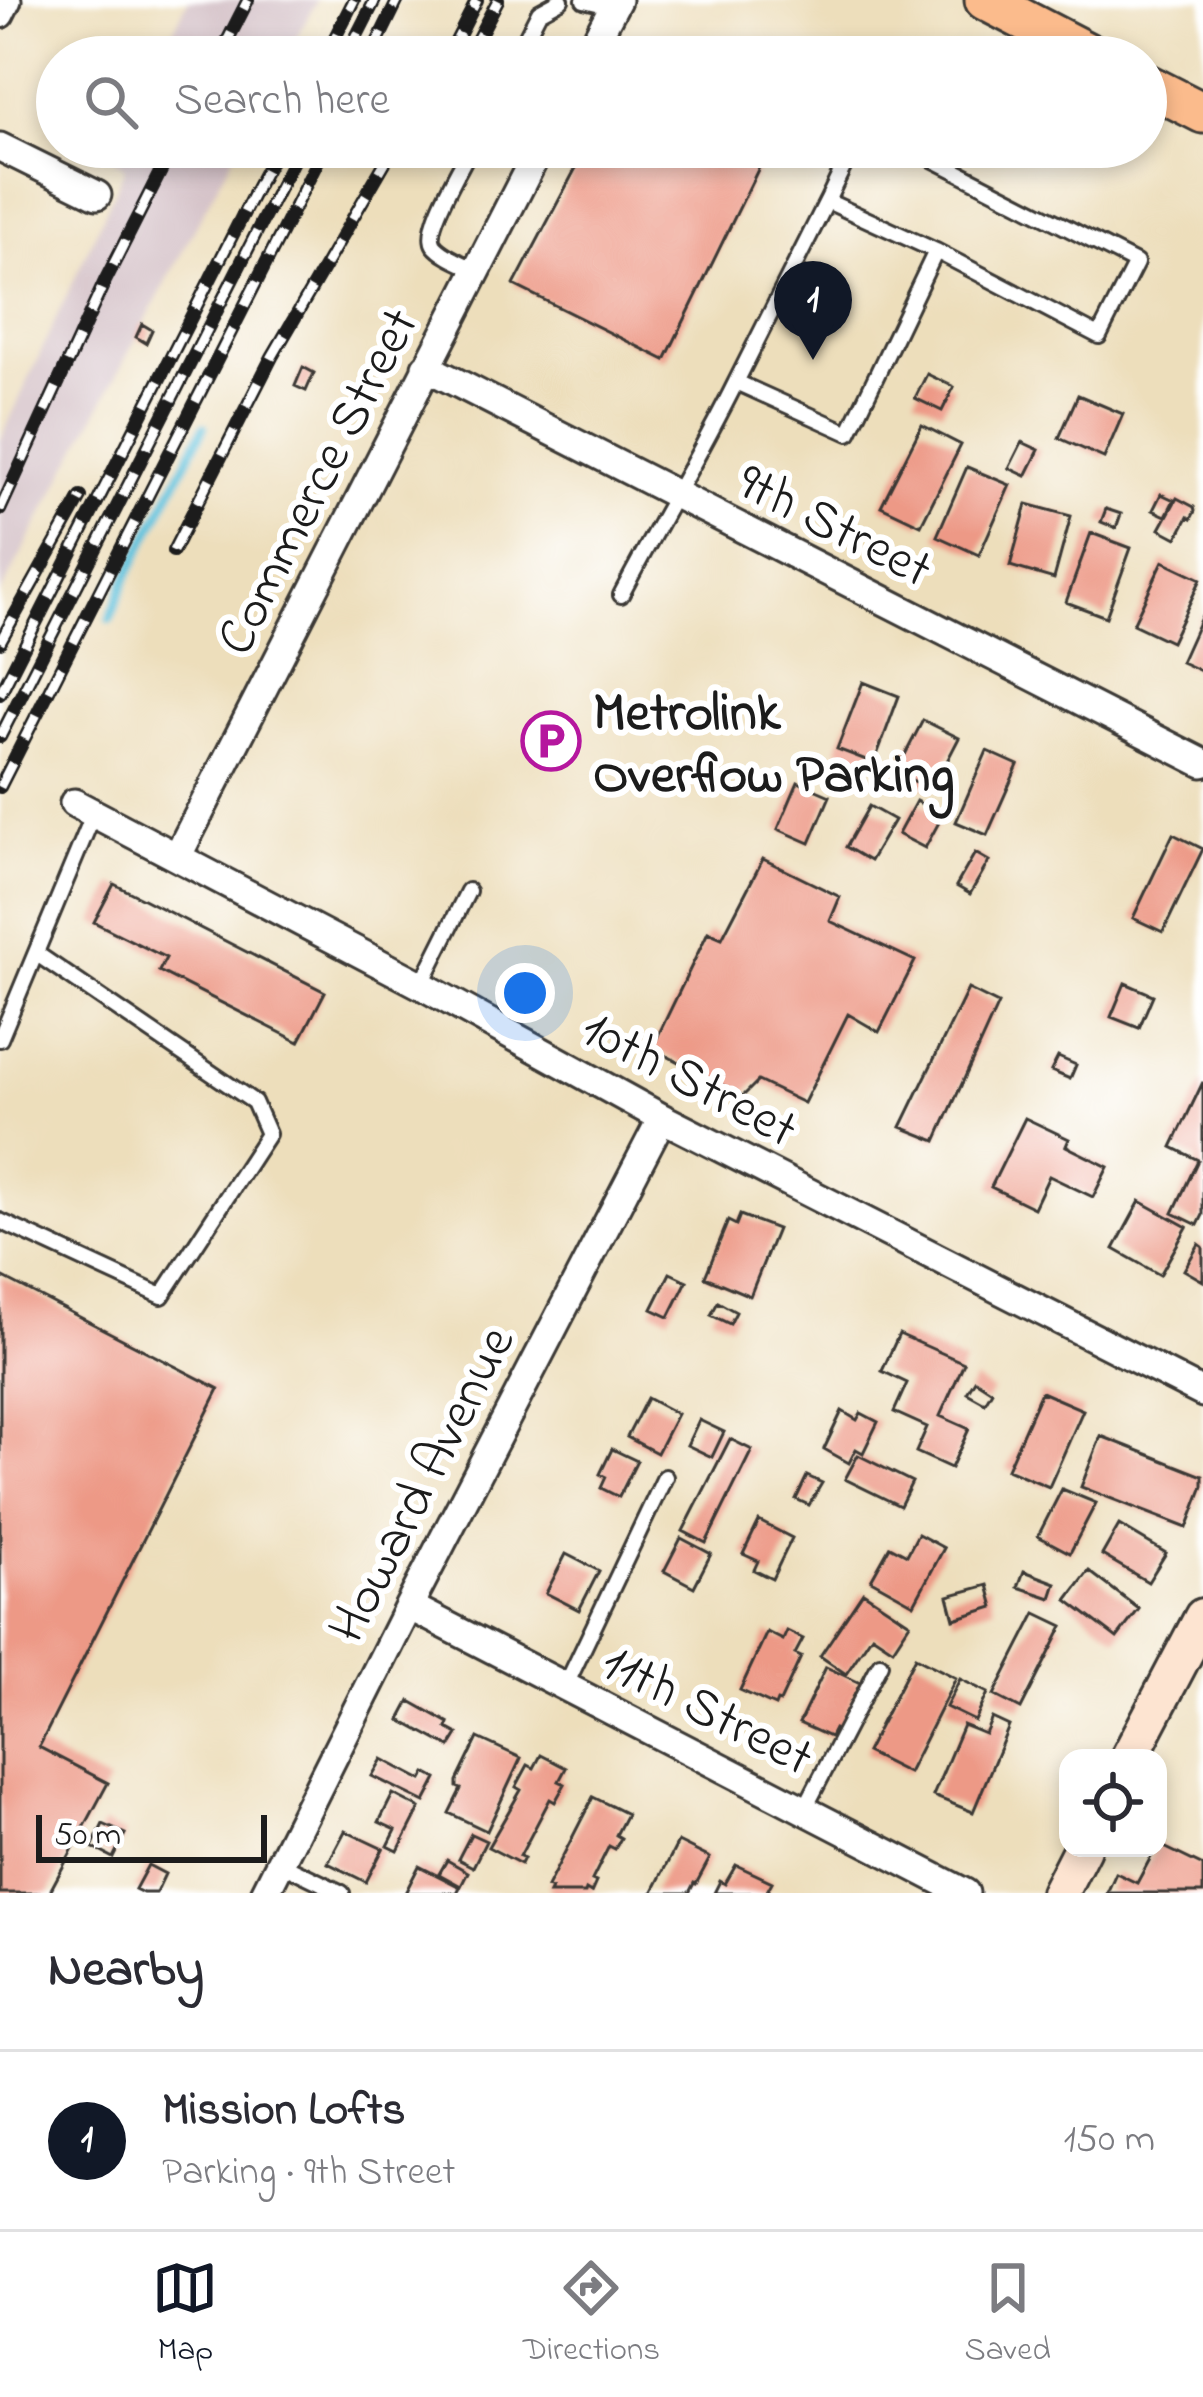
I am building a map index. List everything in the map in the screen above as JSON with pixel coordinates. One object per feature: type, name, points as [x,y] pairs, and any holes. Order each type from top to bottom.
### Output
[{"type":"main road","points":[[985,0],[1054,36]]},
{"type":"main road","points":[[1167,95],[1203,113]]},
{"type":"street","points":[[0,14],[7,0]]},
{"type":"street","points":[[598,36],[616,3]]},
{"type":"street","points":[[0,147],[36,165]]},
{"type":"street","points":[[43,168],[98,195]]},
{"type":"street","name":"Commerce Street","points":[[177,857],[529,168]]},
{"type":"street","name":"9th Street","points":[[426,367],[1203,763]]},
{"type":"street","name":"10th Street","points":[[84,808],[662,1118],[1203,1393]]},
{"type":"street","name":"Howard Avenue","points":[[265,1893],[662,1118]]},
{"type":"street","name":"11th Street","points":[[409,1606],[965,1893]]},
{"type":"street","points":[[1134,1749],[1203,1617]]},
{"type":"street","points":[[1059,1893],[1077,1857]]},
{"type":"lane","points":[[527,36],[539,12],[561,0]]},
{"type":"lane","points":[[584,0],[616,3]]},
{"type":"lane","points":[[460,168],[434,221],[431,238],[436,248],[476,270]]},
{"type":"lane","points":[[621,595],[697,459],[843,168]]},
{"type":"lane","points":[[827,201],[936,251],[1099,336],[1136,263],[950,168]]},
{"type":"lane","points":[[736,382],[849,433],[936,251]]},
{"type":"lane","points":[[0,1039],[37,954],[84,808]]},
{"type":"lane","points":[[421,985],[468,891]]},
{"type":"lane","points":[[0,1221],[162,1296],[268,1135],[254,1102],[37,954]]},
{"type":"lane","points":[[565,1687],[665,1477]]},
{"type":"lane","points":[[804,1810],[880,1664]]},
{"type":"lane","points":[[280,1862],[342,1893]]},
{"type":"shaded area","points":[[188,0],[317,0],[297,36],[170,36]]},
{"type":"shaded area","points":[[125,168],[227,168],[0,595],[0,441]]},
{"type":"building","points":[[576,168],[759,168],[665,360],[514,285]]},
{"type":"building","points":[[142,324],[152,330],[146,343],[136,337]]},
{"type":"building","points":[[303,367],[314,373],[306,391],[295,386]]},
{"type":"building","points":[[927,374],[954,387],[942,411],[915,398]]},
{"type":"building","points":[[1078,395],[1123,414],[1104,458],[1059,438]]},
{"type":"building","points":[[922,425],[961,445],[921,525],[881,506]]},
{"type":"building","points":[[1022,442],[1039,450],[1026,476],[1009,468]]},
{"type":"building","points":[[967,467],[1010,485],[979,555],[937,536]]},
{"type":"building","points":[[1161,494],[1174,500],[1166,516],[1153,510]]},
{"type":"building","points":[[1177,498],[1195,511],[1177,538],[1160,529]]},
{"type":"building","points":[[1027,504],[1071,516],[1054,579],[1010,566]]},
{"type":"building","points":[[1106,509],[1121,514],[1116,528],[1101,522]]},
{"type":"building","points":[[1091,533],[1131,548],[1106,617],[1066,602]]},
{"type":"building","points":[[1163,561],[1201,579],[1171,642],[1133,624]]},
{"type":"building","points":[[1203,613],[1203,672],[1181,662]]},
{"type":"building","points":[[863,682],[899,696],[874,763],[837,749]]},
{"type":"building","points":[[923,720],[959,738],[932,790],[896,772]]},
{"type":"building","points":[[987,751],[1018,765],[987,835],[956,822]]},
{"type":"building","points":[[798,782],[830,796],[810,843],[778,829]]},
{"type":"building","points":[[916,801],[943,815],[925,848],[898,834]]},
{"type":"building","points":[[869,806],[894,820],[870,861],[846,847]]},
{"type":"building","points":[[1173,834],[1203,849],[1163,932],[1133,918]]},
{"type":"building","points":[[975,853],[989,861],[970,894],[956,886]]},
{"type":"building","points":[[763,859],[840,897],[830,921],[915,961],[879,1032],[848,1014],[804,1103],[758,1081],[743,1096],[652,1048],[708,932],[722,938]]},
{"type":"building","points":[[114,884],[325,992],[299,1042],[159,971],[166,958],[94,922]]},
{"type":"building","points":[[1125,983],[1153,995],[1139,1028],[1111,1017]]},
{"type":"building","points":[[968,989],[998,1004],[936,1141],[901,1127]]},
{"type":"building","points":[[1058,1057],[1076,1065],[1070,1079],[1051,1071]]},
{"type":"building","points":[[1203,1082],[1203,1215],[1198,1225],[1173,1213],[1198,1160],[1172,1147]]},
{"type":"building","points":[[1025,1118],[1069,1139],[1066,1146],[1108,1167],[1093,1197],[1049,1176],[1034,1208],[991,1187]]},
{"type":"building","points":[[1140,1201],[1187,1227],[1160,1275],[1114,1249]]},
{"type":"building","points":[[740,1215],[777,1229],[750,1296],[705,1277],[728,1221],[736,1225]]},
{"type":"building","points":[[1199,1244],[1203,1247],[1203,1281],[1184,1270]]},
{"type":"building","points":[[670,1273],[687,1281],[669,1317],[652,1309]]},
{"type":"building","points":[[0,1276],[219,1389],[39,1747],[108,1783],[49,1893],[0,1893]]},
{"type":"building","points":[[718,1302],[736,1312],[730,1324],[711,1315]]},
{"type":"building","points":[[899,1334],[964,1363],[940,1416],[969,1429],[951,1468],[916,1452],[927,1427],[894,1412],[907,1383],[882,1371]]},
{"type":"building","points":[[975,1380],[992,1391],[985,1403],[967,1393]]},
{"type":"building","points":[[1041,1392],[1083,1410],[1049,1487],[1007,1469]]},
{"type":"building","points":[[647,1398],[677,1414],[657,1453],[627,1437]]},
{"type":"building","points":[[842,1411],[857,1420],[861,1413],[878,1422],[863,1453],[856,1449],[849,1463],[824,1449]]},
{"type":"building","points":[[699,1420],[724,1432],[712,1457],[687,1445]]},
{"type":"building","points":[[1101,1436],[1203,1476],[1187,1528],[1081,1487]]},
{"type":"building","points":[[730,1439],[752,1450],[706,1543],[683,1531]]},
{"type":"building","points":[[612,1449],[637,1461],[619,1497],[601,1488],[606,1477],[600,1474]]},
{"type":"building","points":[[858,1455],[912,1482],[900,1506],[845,1479]]},
{"type":"building","points":[[807,1476],[822,1483],[809,1505],[796,1499]]},
{"type":"building","points":[[1062,1489],[1096,1503],[1070,1553],[1038,1536]]},
{"type":"building","points":[[759,1521],[792,1538],[772,1579],[754,1570],[758,1561],[743,1554]]},
{"type":"building","points":[[1119,1525],[1166,1553],[1148,1582],[1102,1555]]},
{"type":"building","points":[[918,1534],[944,1548],[914,1604],[871,1580],[890,1546],[907,1555]]},
{"type":"building","points":[[681,1538],[711,1554],[694,1587],[664,1571]]},
{"type":"building","points":[[566,1554],[599,1571],[579,1610],[546,1593]]},
{"type":"building","points":[[1024,1571],[1056,1583],[1051,1598],[1018,1587]]},
{"type":"building","points":[[1089,1571],[1139,1609],[1117,1638],[1067,1600]]},
{"type":"building","points":[[988,1585],[994,1607],[954,1619],[948,1596]]},
{"type":"building","points":[[863,1592],[910,1623],[893,1649],[872,1635],[846,1674],[820,1656]]},
{"type":"building","points":[[1036,1613],[1063,1626],[1021,1709],[994,1695]]},
{"type":"building","points":[[787,1631],[803,1639],[795,1654],[801,1657],[775,1706],[740,1690],[767,1632],[783,1640]]},
{"type":"building","points":[[915,1657],[956,1678],[908,1773],[866,1752]]},
{"type":"building","points":[[826,1667],[860,1683],[838,1731],[834,1729],[830,1737],[799,1723]]},
{"type":"building","points":[[960,1679],[988,1693],[975,1721],[946,1707]]},
{"type":"building","points":[[410,1701],[449,1723],[447,1728],[458,1734],[450,1747],[400,1720]]},
{"type":"building","points":[[992,1718],[1009,1726],[973,1812],[933,1796],[963,1725],[985,1734]]},
{"type":"building","points":[[478,1738],[521,1758],[487,1831],[449,1813],[461,1789],[457,1781]]},
{"type":"building","points":[[541,1755],[566,1768],[559,1781],[565,1784],[555,1802],[550,1799],[520,1856],[524,1858],[521,1864],[488,1847],[521,1790],[516,1787],[528,1765],[534,1768]]},
{"type":"building","points":[[382,1759],[422,1780],[426,1773],[437,1779],[425,1802],[372,1776]]},
{"type":"building","points":[[393,1794],[420,1808],[398,1851],[388,1846],[396,1830],[379,1822]]},
{"type":"building","points":[[593,1797],[627,1814],[616,1835],[621,1838],[615,1849],[609,1846],[592,1880],[596,1882],[591,1893],[549,1893],[547,1887]]},
{"type":"building","points":[[103,1824],[125,1834],[113,1858],[92,1847]]},
{"type":"building","points":[[345,1831],[383,1849],[366,1882],[328,1863]]},
{"type":"building","points":[[471,1834],[486,1841],[473,1867],[458,1859]]},
{"type":"building","points":[[678,1842],[710,1858],[689,1893],[652,1893]]},
{"type":"building","points":[[1167,1848],[1203,1866],[1203,1893],[1107,1893],[1116,1873],[1137,1883],[1151,1857],[1167,1857]]},
{"type":"building","points":[[447,1860],[468,1872],[461,1886],[439,1874]]},
{"type":"building","points":[[148,1865],[165,1874],[156,1893],[135,1889]]},
{"type":"building","points":[[736,1865],[772,1882],[766,1893],[714,1893]]},
{"type":"building","points":[[419,1866],[460,1887],[457,1893],[405,1893]]},
{"type":"waterway","points":[[110,619],[204,427]]},
{"type":"railway","points":[[230,36],[248,0]]},
{"type":"railway","points":[[336,36],[354,0]]},
{"type":"railway","points":[[357,36],[375,0]]},
{"type":"railway","points":[[380,36],[398,0]]},
{"type":"railway","points":[[459,36],[477,0]]},
{"type":"railway","points":[[479,36],[498,0]]},
{"type":"railway","points":[[0,510],[162,168]]},
{"type":"railway","points":[[253,194],[267,168]]},
{"type":"railway","points":[[0,737],[289,168]]},
{"type":"railway","points":[[0,787],[314,168]]},
{"type":"railway","points":[[173,551],[272,357],[382,168]]},
{"type":"railway","points":[[0,694],[259,183]]},
{"type":"railway","points":[[0,642],[81,497]]},
{"type":"place","name":"Mission Lofts","points":[[813,360]]},
{"type":"place","name":"Metrolink Overflow Parking","points":[[551,741]]}]
